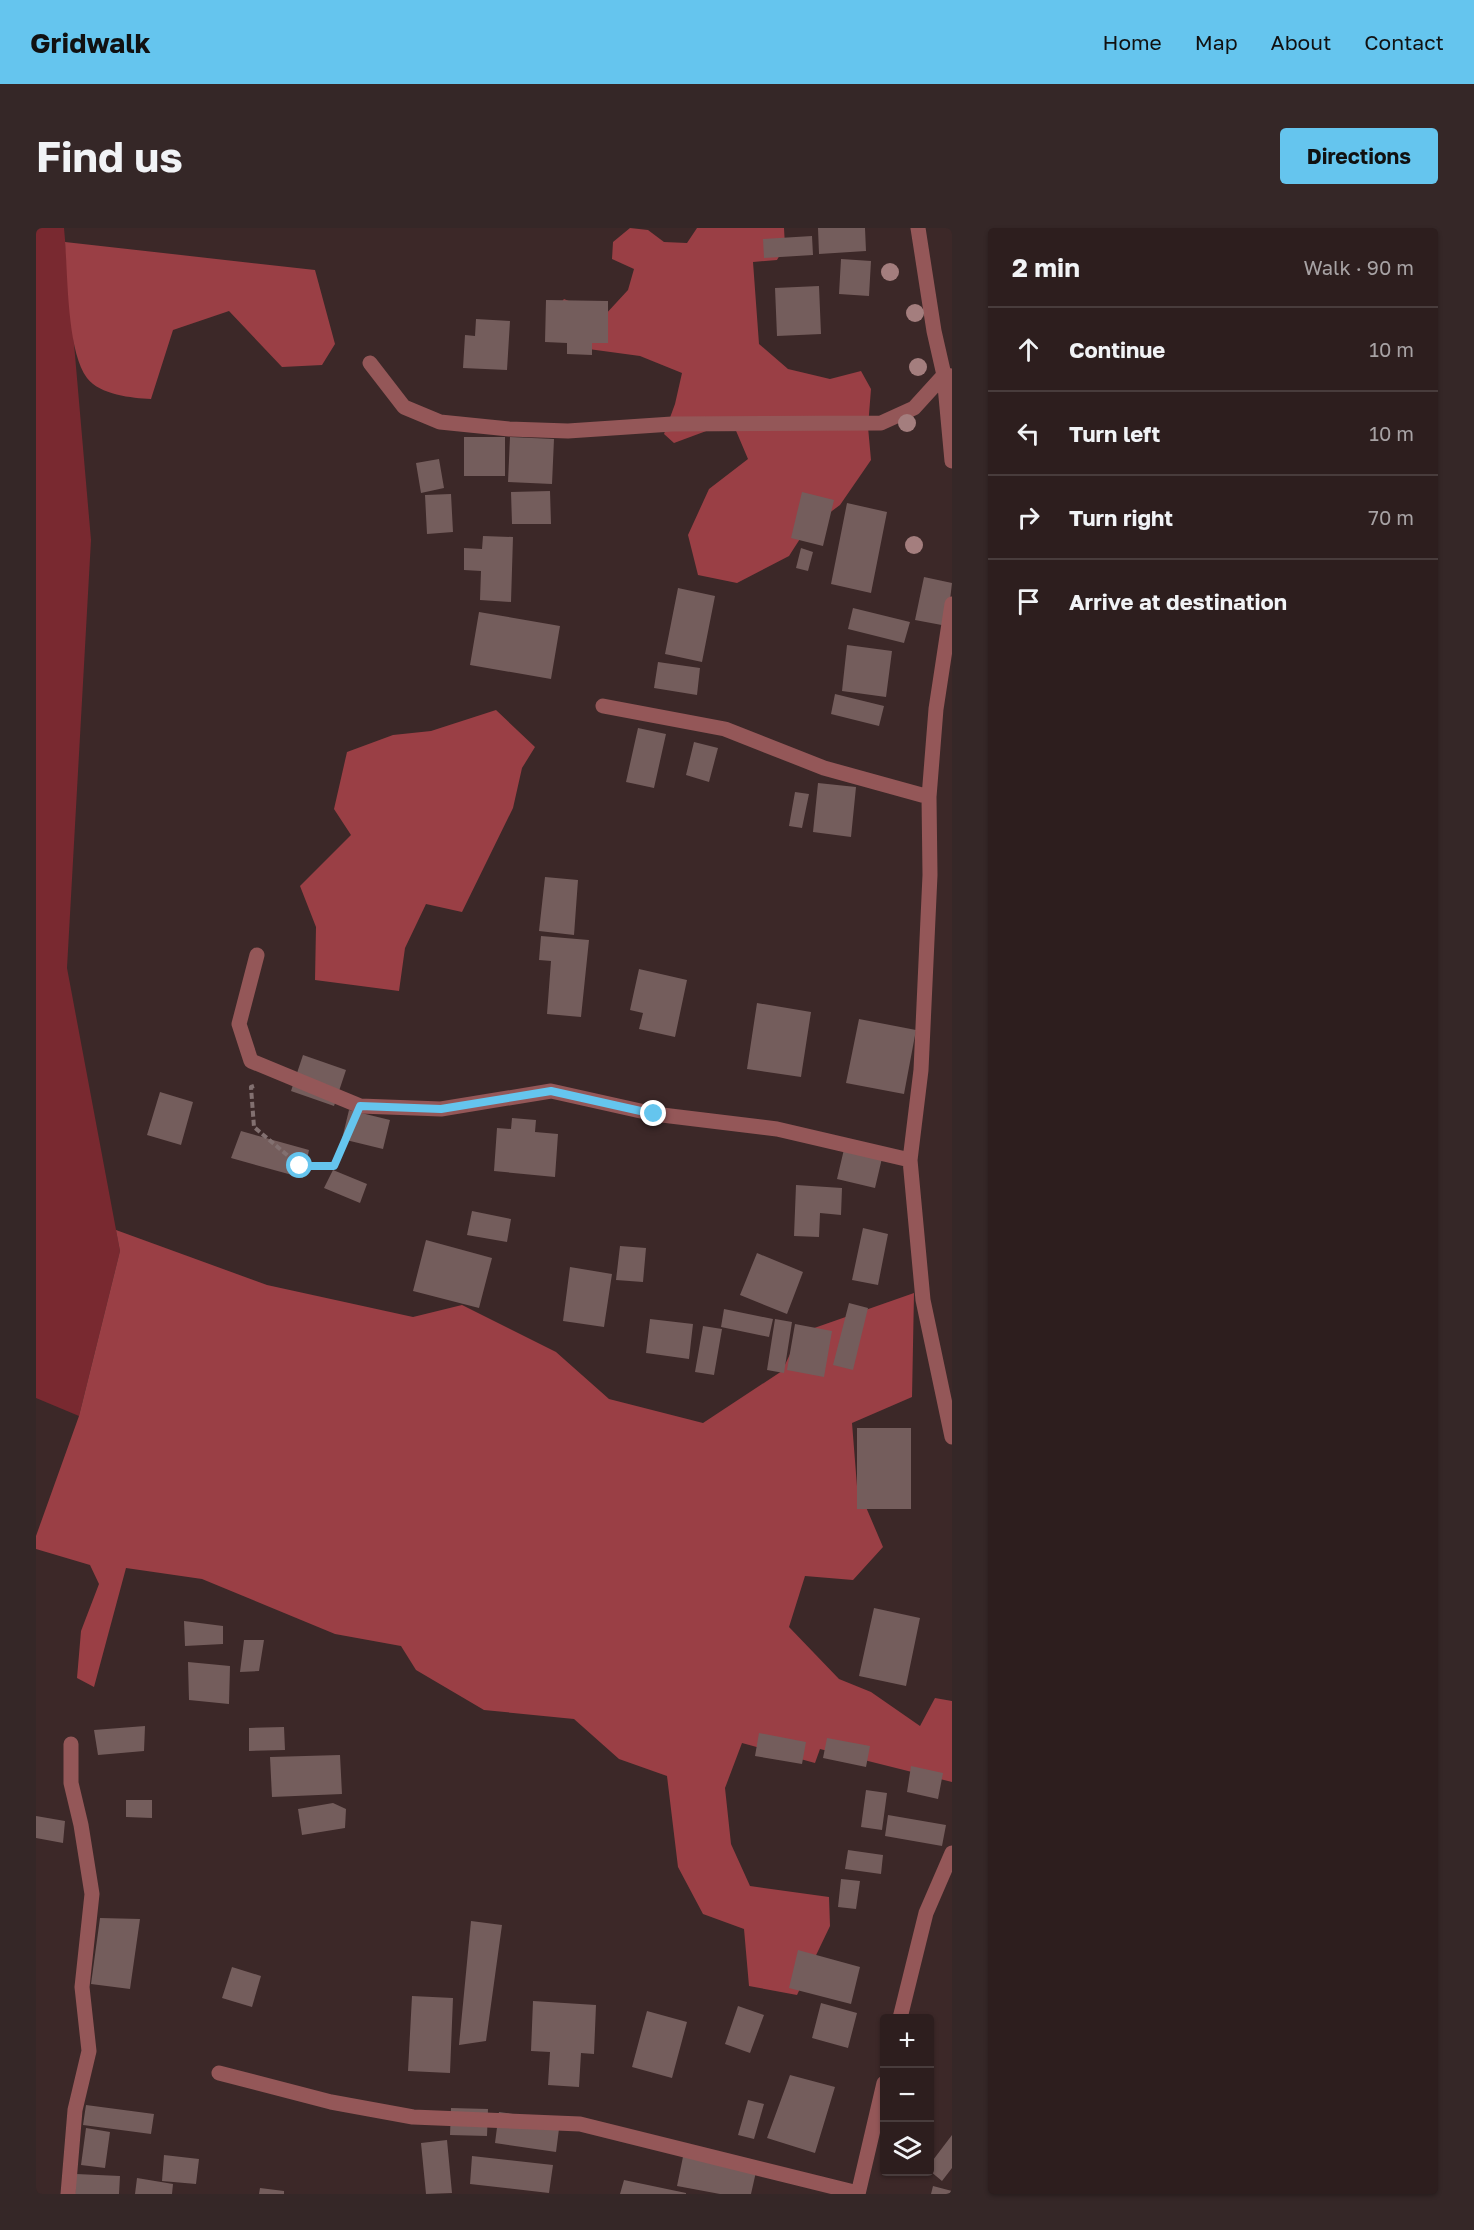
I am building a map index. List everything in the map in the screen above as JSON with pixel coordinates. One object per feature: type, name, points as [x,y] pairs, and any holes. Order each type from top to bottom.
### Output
[{"type":"street","points":[[918,228],[934,332],[948,375],[952,461]]},
{"type":"street","points":[[370,363],[404,407],[440,422],[509,429],[568,431],[672,424],[881,423],[914,408],[948,375]]},
{"type":"street","points":[[952,604],[936,709],[929,796],[930,875],[923,1024],[910,1160],[923,1300],[952,1437]]},
{"type":"street","points":[[603,706],[725,729],[825,768],[929,796]]},
{"type":"street","points":[[257,955],[239,1024],[251,1061],[360,1106],[441,1109],[551,1091],[654,1114],[777,1129],[910,1160]]},
{"type":"street","points":[[68,2194],[75,2110],[89,2051],[82,1987],[92,1894],[81,1825],[71,1783],[71,1744]]},
{"type":"street","points":[[901,2014],[926,1913],[952,1852]]},
{"type":"street","points":[[219,2073],[331,2103],[413,2117],[580,2124],[858,2193],[880,2103]]},
{"type":"path","points":[[274,1072],[251,1087],[254,1127],[300,1166],[334,1166],[360,1106]]},
{"type":"shaded area","points":[[36,228],[64,228],[91,540],[67,968],[120,1251],[79,1416],[36,1398]]},
{"type":"shaded area","points":[[630,228],[648,230],[664,242],[687,243],[697,228],[784,228],[785,246],[777,260],[753,262],[759,344],[788,369],[830,379],[861,371],[871,389],[868,427],[871,460],[840,505],[805,531],[789,556],[737,583],[698,575],[688,535],[709,489],[748,459],[734,426],[709,430],[674,443],[664,434],[675,404],[682,373],[640,356],[581,348],[550,316],[564,299],[604,316],[628,290],[634,269],[612,259],[613,242]]},
{"type":"shaded area","points":[[65,242],[315,270],[335,344],[322,365],[282,367],[229,311],[173,330],[151,399],[108,392],[93,384],[80,366],[72,332]]},
{"type":"shaded area","points":[[496,710],[535,747],[522,768],[513,808],[462,912],[426,904],[405,948],[399,991],[315,980],[316,927],[300,886],[351,835],[334,809],[347,752],[393,735],[431,731]]},
{"type":"shaded area","points":[[116,1230],[267,1285],[413,1317],[462,1305],[556,1352],[609,1399],[703,1423],[782,1371],[800,1333],[914,1293],[912,1397],[852,1423],[857,1486],[883,1547],[853,1580],[805,1576],[789,1627],[839,1679],[871,1692],[920,1726],[935,1698],[952,1701],[952,1782],[820,1749],[815,1763],[742,1743],[725,1788],[731,1844],[750,1886],[829,1897],[830,1926],[797,1995],[749,1986],[744,1929],[703,1914],[678,1867],[667,1776],[619,1759],[574,1719],[484,1710],[416,1670],[401,1646],[335,1634],[202,1579],[126,1568],[94,1687],[77,1678],[81,1631],[99,1584],[90,1565],[36,1549],[36,1536],[79,1416],[120,1251]]},
{"type":"building","points":[[818,228],[865,228],[866,251],[819,254]]},
{"type":"building","points":[[812,236],[813,255],[764,258],[763,239]]},
{"type":"building","points":[[841,259],[871,261],[869,296],[839,294]]},
{"type":"building","points":[[819,286],[821,334],[777,336],[775,288]]},
{"type":"building","points":[[546,300],[608,301],[608,343],[592,343],[592,355],[567,354],[567,343],[545,342]]},
{"type":"building","points":[[476,319],[510,321],[507,370],[463,368],[465,335],[475,336]]},
{"type":"building","points":[[464,437],[505,437],[505,476],[464,476]]},
{"type":"building","points":[[510,437],[554,439],[552,484],[508,482]]},
{"type":"building","points":[[439,459],[444,488],[421,493],[416,463]]},
{"type":"building","points":[[550,491],[551,524],[512,524],[511,492]]},
{"type":"building","points":[[802,492],[834,500],[823,546],[791,538]]},
{"type":"building","points":[[451,494],[453,532],[427,534],[425,495]]},
{"type":"building","points":[[847,503],[887,512],[871,593],[831,584]]},
{"type":"building","points":[[483,536],[513,537],[511,602],[480,600],[481,571],[464,570],[464,548],[482,549]]},
{"type":"building","points":[[801,548],[813,552],[808,571],[796,568]]},
{"type":"building","points":[[924,577],[952,583],[947,626],[915,620]]},
{"type":"building","points":[[678,588],[715,596],[702,662],[665,654]]},
{"type":"building","points":[[853,608],[910,622],[904,643],[848,629]]},
{"type":"building","points":[[479,612],[560,626],[551,679],[470,665]]},
{"type":"building","points":[[847,645],[892,651],[886,697],[842,691]]},
{"type":"building","points":[[658,662],[700,668],[697,695],[654,688]]},
{"type":"building","points":[[835,694],[884,706],[879,726],[831,714]]},
{"type":"building","points":[[638,728],[666,734],[654,788],[626,782]]},
{"type":"building","points":[[694,742],[718,748],[709,782],[686,775]]},
{"type":"building","points":[[818,783],[856,787],[851,837],[813,832]]},
{"type":"building","points":[[795,792],[809,794],[802,828],[789,826]]},
{"type":"building","points":[[545,877],[578,880],[574,935],[539,931]]},
{"type":"building","points":[[541,936],[589,940],[581,1017],[547,1014],[551,961],[539,960]]},
{"type":"building","points":[[639,969],[687,980],[675,1037],[639,1029],[643,1013],[630,1010]]},
{"type":"building","points":[[757,1003],[811,1012],[801,1077],[747,1069]]},
{"type":"building","points":[[859,1019],[916,1030],[904,1094],[846,1083]]},
{"type":"building","points":[[303,1055],[346,1070],[334,1106],[291,1091]]},
{"type":"building","points":[[160,1092],[193,1102],[181,1145],[147,1135]]},
{"type":"building","points":[[349,1110],[390,1120],[383,1149],[342,1139]]},
{"type":"building","points":[[512,1118],[536,1120],[535,1132],[558,1134],[555,1177],[494,1171],[497,1128],[511,1129]]},
{"type":"building","points":[[241,1131],[309,1150],[303,1178],[231,1158]]},
{"type":"building","points":[[845,1145],[883,1154],[875,1188],[837,1179]]},
{"type":"building","points":[[333,1170],[367,1184],[360,1203],[324,1188]]},
{"type":"building","points":[[796,1185],[842,1188],[841,1215],[820,1213],[819,1237],[794,1236]]},
{"type":"building","points":[[472,1211],[511,1219],[507,1242],[467,1235]]},
{"type":"building","points":[[863,1228],[888,1234],[878,1285],[852,1280]]},
{"type":"building","points":[[426,1240],[492,1258],[479,1308],[413,1291]]},
{"type":"building","points":[[620,1246],[646,1248],[643,1282],[616,1280]]},
{"type":"building","points":[[757,1253],[803,1272],[787,1314],[740,1295]]},
{"type":"building","points":[[570,1267],[612,1274],[604,1327],[563,1321]]},
{"type":"building","points":[[849,1303],[868,1308],[853,1370],[833,1365]]},
{"type":"building","points":[[724,1309],[773,1319],[769,1337],[721,1327]]},
{"type":"building","points":[[650,1319],[693,1324],[689,1359],[646,1353]]},
{"type":"building","points":[[775,1319],[792,1322],[784,1373],[767,1370]]},
{"type":"building","points":[[795,1324],[832,1331],[824,1377],[787,1370]]},
{"type":"building","points":[[703,1326],[722,1329],[714,1375],[695,1372]]},
{"type":"building","points":[[857,1428],[911,1428],[911,1509],[857,1509]]},
{"type":"building","points":[[874,1608],[920,1618],[906,1686],[859,1676]]},
{"type":"building","points":[[184,1621],[223,1626],[223,1644],[185,1646]]},
{"type":"building","points":[[244,1640],[264,1640],[259,1671],[240,1672]]},
{"type":"building","points":[[188,1662],[230,1666],[229,1704],[189,1700]]},
{"type":"building","points":[[145,1726],[144,1751],[98,1755],[94,1730]]},
{"type":"building","points":[[284,1727],[285,1750],[249,1751],[249,1728]]},
{"type":"building","points":[[759,1733],[806,1742],[802,1764],[755,1756]]},
{"type":"building","points":[[827,1738],[870,1746],[866,1767],[823,1758]]},
{"type":"building","points":[[340,1755],[342,1794],[272,1797],[270,1757]]},
{"type":"building","points":[[911,1766],[943,1773],[938,1799],[907,1792]]},
{"type":"building","points":[[866,1790],[887,1793],[882,1830],[861,1827]]},
{"type":"building","points":[[126,1800],[152,1800],[152,1818],[126,1817]]},
{"type":"building","points":[[333,1803],[346,1809],[345,1828],[302,1835],[298,1809]]},
{"type":"building","points":[[888,1815],[946,1825],[942,1846],[885,1836]]},
{"type":"building","points":[[36,1816],[65,1821],[63,1843],[36,1838]]},
{"type":"building","points":[[848,1850],[883,1855],[881,1874],[845,1869]]},
{"type":"building","points":[[841,1879],[860,1881],[856,1909],[838,1907]]},
{"type":"building","points":[[100,1918],[140,1919],[130,1989],[91,1984]]},
{"type":"building","points":[[471,1921],[502,1925],[486,2041],[459,2045]]},
{"type":"building","points":[[798,1950],[860,1967],[851,2004],[789,1988]]},
{"type":"building","points":[[232,1967],[261,1976],[252,2007],[222,1998]]},
{"type":"building","points":[[412,1996],[453,1998],[450,2073],[408,2071]]},
{"type":"building","points":[[533,2001],[596,2005],[594,2054],[581,2053],[579,2087],[548,2085],[550,2052],[531,2051]]},
{"type":"building","points":[[821,2003],[857,2013],[848,2048],[812,2038]]},
{"type":"building","points":[[738,2006],[764,2015],[750,2053],[725,2044]]},
{"type":"building","points":[[647,2011],[687,2022],[672,2078],[632,2067]]},
{"type":"building","points":[[790,2075],[835,2087],[815,2153],[767,2138]]},
{"type":"building","points":[[748,2100],[764,2104],[754,2139],[738,2135]]},
{"type":"building","points":[[86,2105],[154,2114],[151,2134],[83,2125]]},
{"type":"building","points":[[451,2108],[488,2109],[487,2136],[450,2135]]},
{"type":"building","points":[[499,2112],[560,2121],[556,2152],[495,2143]]},
{"type":"building","points":[[86,2128],[110,2132],[105,2168],[81,2165]]},
{"type":"building","points":[[952,2135],[952,2168],[942,2181],[934,2174],[934,2159]]},
{"type":"building","points":[[447,2140],[452,2193],[426,2194],[421,2143]]},
{"type":"building","points":[[685,2147],[758,2163],[751,2194],[720,2194],[677,2186]]},
{"type":"building","points":[[164,2155],[199,2159],[196,2184],[162,2181]]},
{"type":"building","points":[[472,2156],[553,2165],[549,2193],[470,2184]]},
{"type":"building","points":[[76,2174],[120,2176],[119,2194],[75,2194]]},
{"type":"building","points":[[137,2178],[173,2184],[172,2194],[135,2194]]},
{"type":"building","points":[[624,2180],[686,2193],[686,2194],[620,2194]]},
{"type":"building","points":[[933,2186],[952,2191],[952,2194],[931,2194]]},
{"type":"building","points":[[260,2188],[284,2191],[284,2194],[259,2194]]},
{"type":"route","points":[[300,1166],[334,1166],[360,1106],[441,1109],[551,1091],[654,1114]]}]
